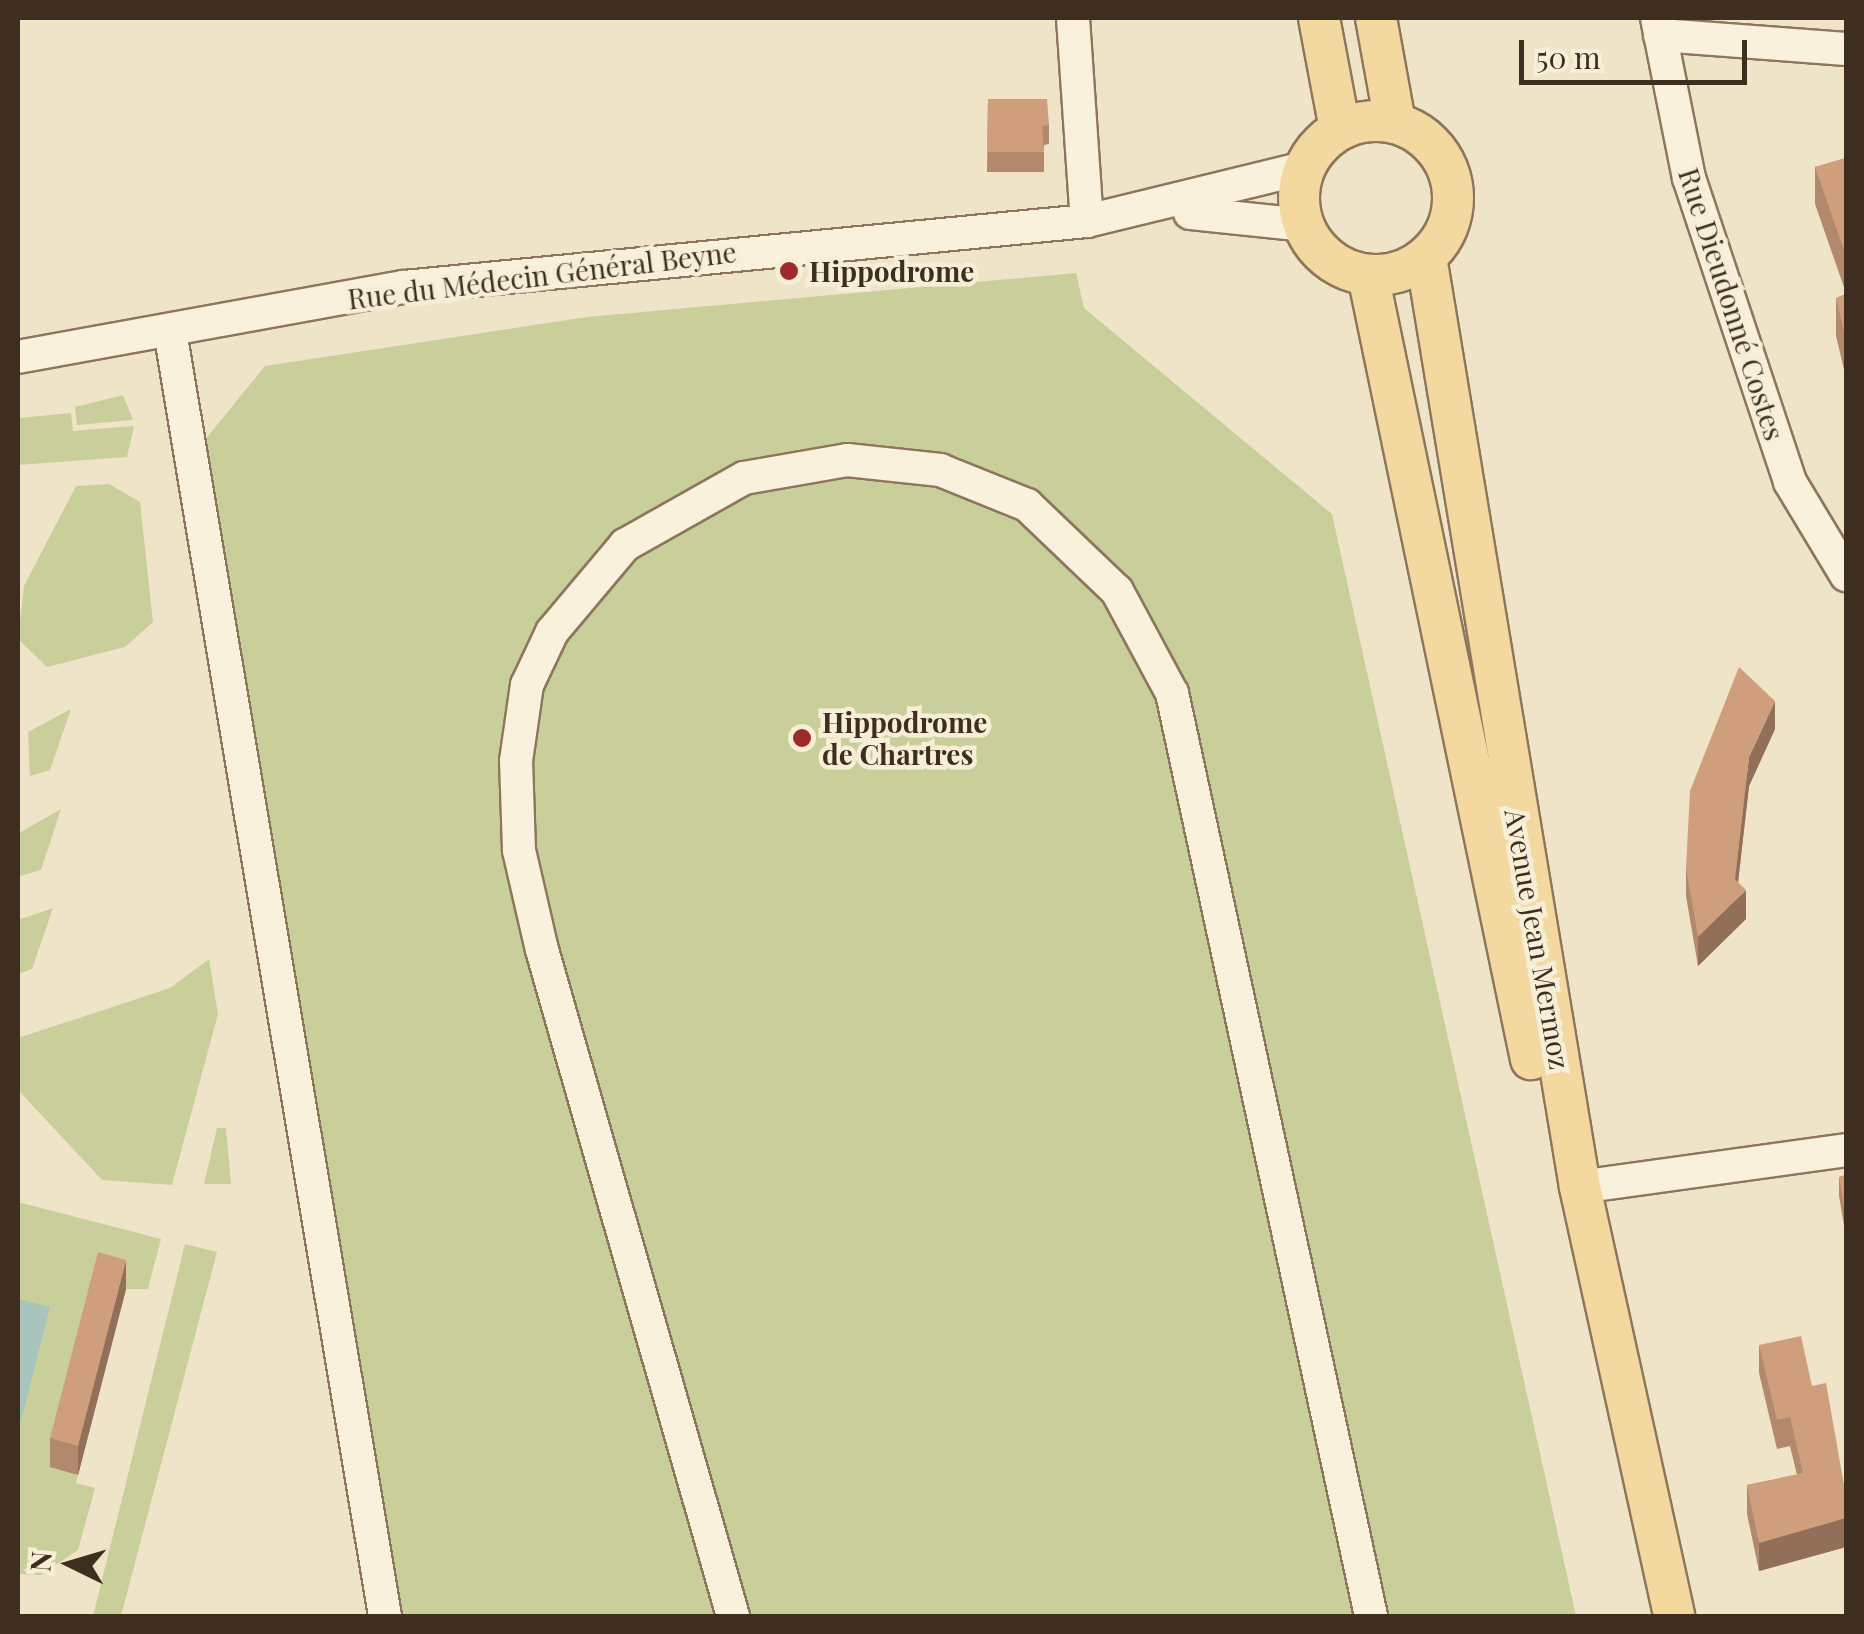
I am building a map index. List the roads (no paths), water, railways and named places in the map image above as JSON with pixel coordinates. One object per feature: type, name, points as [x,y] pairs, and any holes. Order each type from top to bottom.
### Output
[{"type":"main road","points":[[1319,18],[1340,129]]},
{"type":"main road","points":[[1376,18],[1395,123]]},
{"type":"main road","points":[[1395,123],[1418,132],[1448,169],[1451,216],[1426,257],[1368,275],[1329,259],[1304,225],[1305,168],[1340,129],[1395,123]]},
{"type":"main road","name":"Avenue Jean Mermoz","points":[[1426,257],[1580,1187],[1674,1616]]},
{"type":"main road","name":"Avenue Jean Mermoz","points":[[1368,275],[1648,1616]]},
{"type":"street","points":[[1073,18],[1087,221]]},
{"type":"street","points":[[1658,26],[1846,48]]},
{"type":"street","name":"Rue Dieudonné Costes","points":[[1658,26],[1689,178],[1790,482],[1846,576]]},
{"type":"street","name":"Rue du Médecin Général Beyne","points":[[18,357],[404,287],[1087,221],[1131,214],[1305,168]]},
{"type":"street","name":"Rue du Médecin Général Beyne","points":[[1131,214],[1218,212],[1304,225]]},
{"type":"street","points":[[170,331],[384,1616]]},
{"type":"street","points":[[733,1616],[542,950],[519,850],[516,761],[527,686],[552,632],[625,544],[744,478],[847,460],[940,470],[1027,505],[1117,591],[1172,693],[1371,1616]]},
{"type":"street","points":[[1580,1187],[1846,1150]]},
{"type":"water","points":[[18,1299],[50,1307],[21,1420],[18,1419]]},
{"type":"place","name":"Hippodrome","points":[[789,271]]},
{"type":"place","name":"Hippodrome de Chartres","points":[[802,738]]}]
